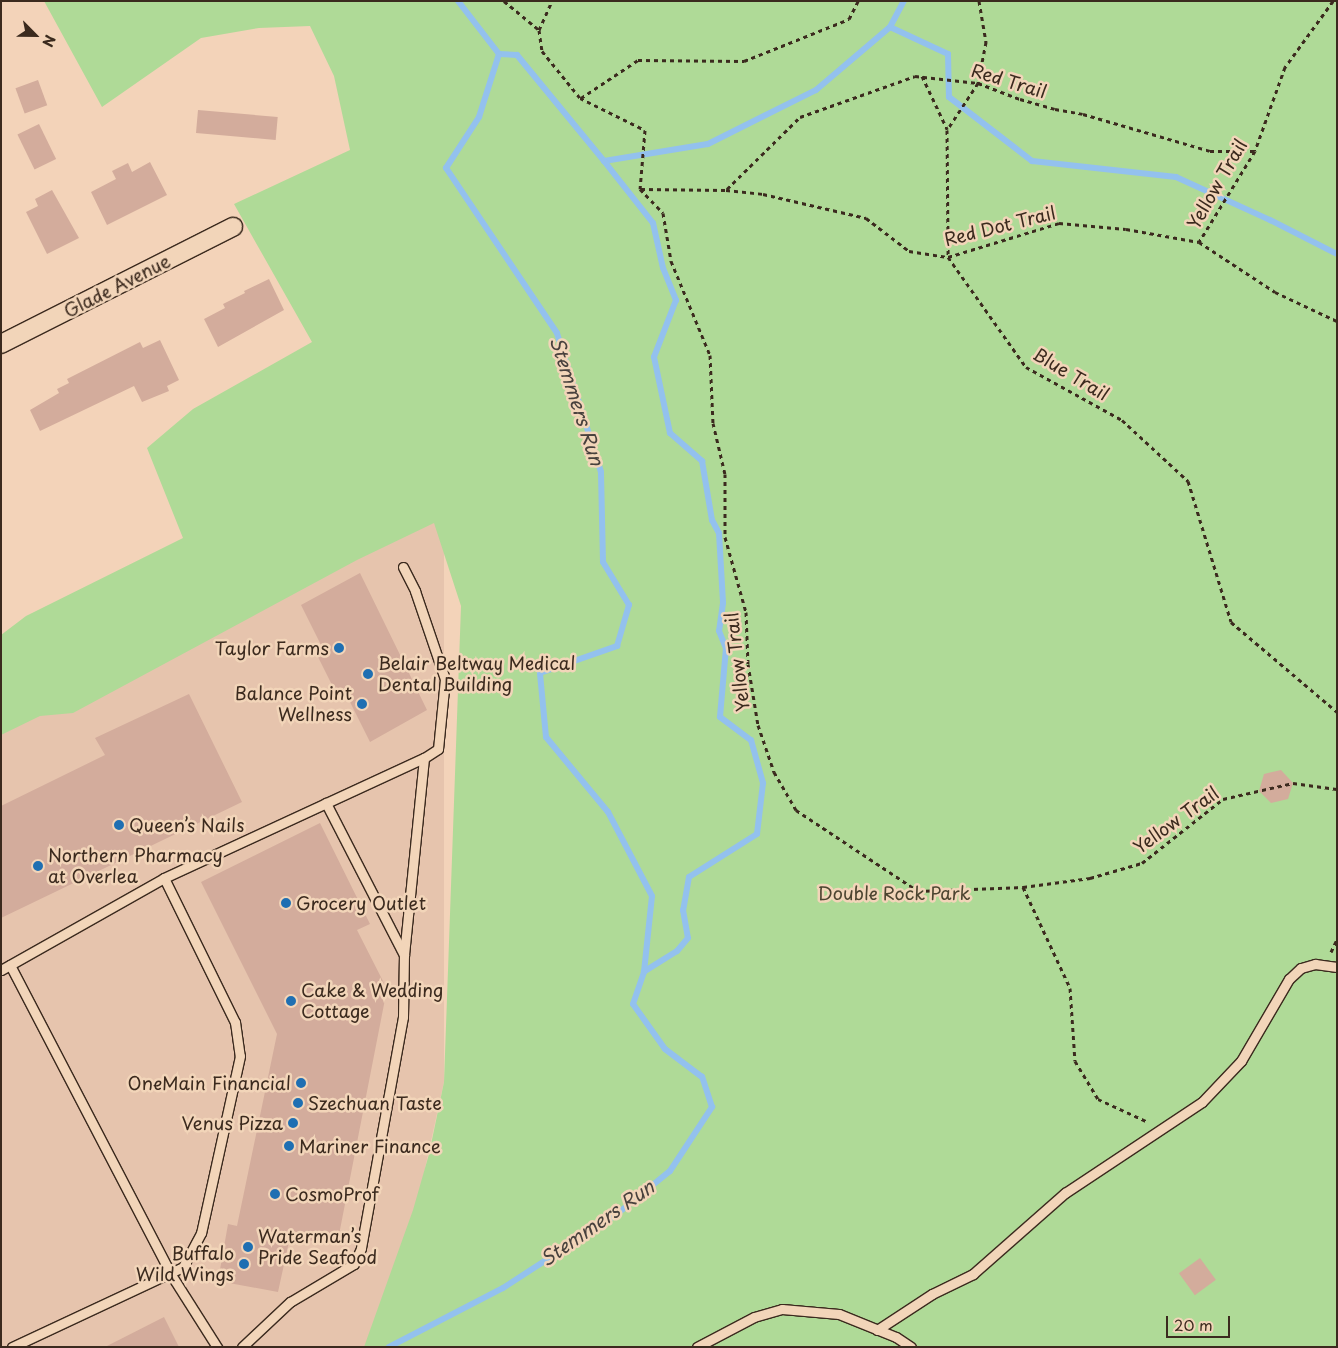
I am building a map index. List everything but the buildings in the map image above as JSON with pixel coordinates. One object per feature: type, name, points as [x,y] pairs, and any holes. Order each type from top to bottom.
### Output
[{"type":"street","name":"Glade Avenue","points":[[1,344],[232,227]]},
{"type":"lane","points":[[1,970],[164,878],[438,750],[445,678],[415,591],[403,567]]},
{"type":"lane","points":[[242,1347],[290,1302],[354,1264],[361,1248],[403,1017],[404,955],[424,758]]},
{"type":"lane","points":[[326,803],[404,955]]},
{"type":"lane","points":[[12,1347],[183,1267],[201,1233],[240,1056],[235,1022],[164,878]]},
{"type":"lane","points":[[877,1330],[932,1294],[973,1274],[1065,1193],[1202,1102],[1241,1061],[1288,979],[1301,968],[1315,964],[1337,967]]},
{"type":"lane","points":[[10,965],[170,1273],[217,1347]]},
{"type":"lane","points":[[697,1347],[754,1317],[782,1309],[839,1314],[911,1347]]},
{"type":"path","points":[[504,1],[539,30]]},
{"type":"path","points":[[552,1],[539,30],[542,51],[580,98],[645,130],[640,188]]},
{"type":"path","points":[[580,98],[638,60],[744,61],[849,19],[858,1]]},
{"type":"path","points":[[947,130],[978,83],[986,42],[979,1]]},
{"type":"path","name":"Yellow Trail","points":[[1333,1],[1285,67],[1255,151],[1199,242],[1275,292],[1337,321]]},
{"type":"path","name":"Red Trail","points":[[726,190],[800,117],[915,76],[978,83],[1056,110],[1083,114],[1210,151],[1255,151]]},
{"type":"path","points":[[922,76],[947,130],[948,257]]},
{"type":"path","name":"Yellow Trail","points":[[640,188],[663,213],[671,260],[710,355],[713,423],[725,474],[725,537],[746,612],[748,664],[758,725],[774,772],[796,810],[918,891],[1023,887],[1090,878],[1142,864],[1223,799],[1293,783],[1337,789]]},
{"type":"path","name":"Red Dot Trail","points":[[640,188],[726,190],[763,194],[866,218],[909,251],[948,257],[1060,223],[1126,229],[1199,242]]},
{"type":"path","name":"Blue Trail","points":[[948,257],[1026,367],[1122,420],[1188,481],[1231,622],[1337,712]]},
{"type":"path","points":[[1023,887],[1070,988],[1076,1061],[1089,1084],[1098,1099],[1164,1129]]},
{"type":"shaded area","points":[[444,514],[444,1082],[386,1347],[1,1347],[1,720]]},
{"type":"green space","name":"Double Rock Park","points":[[44,1],[1337,1],[1337,1347],[364,1347],[413,1210],[429,1154],[444,1082],[461,606],[434,523],[357,560],[73,713],[40,716],[1,735],[1,635],[26,616],[183,538],[147,448],[193,409],[312,342],[234,204],[350,150],[334,76],[310,26],[259,28],[201,38],[102,107]]},
{"type":"waterway","points":[[458,1],[499,54]]},
{"type":"waterway","name":"Stemmers Run","points":[[499,54],[517,55],[604,161],[708,144],[816,90],[890,27],[904,1]]},
{"type":"waterway","points":[[890,27],[948,54],[949,97],[1032,161],[1176,177],[1270,220],[1337,254]]},
{"type":"waterway","name":"Stemmers Run","points":[[389,1347],[503,1288],[617,1214],[670,1171],[712,1107],[702,1077],[665,1049],[633,1004],[644,972],[652,896],[608,812],[546,737],[540,673],[617,646],[629,605],[603,562],[601,472],[557,333],[446,168],[479,117],[499,54]]},
{"type":"waterway","name":"Stemmers Run","points":[[604,161],[653,223],[663,268],[676,300],[654,357],[670,433],[702,461],[712,520],[719,533],[723,603],[719,631],[726,648],[720,717],[751,740],[763,783],[757,834],[689,877],[683,910],[688,938],[677,951],[644,972]]},
{"type":"place","name":"Taylor Farms","points":[[339,648]]},
{"type":"place","name":"Belair Beltway Medical Dental Building","points":[[368,674]]},
{"type":"place","name":"Balance Point Wellness","points":[[362,704]]},
{"type":"place","name":"Queen’s Nails","points":[[119,825]]},
{"type":"place","name":"Northern Pharmacy at Overlea","points":[[38,866]]},
{"type":"place","name":"Grocery Outlet","points":[[286,903]]},
{"type":"place","name":"Cake & Wedding Cottage","points":[[291,1001]]},
{"type":"place","name":"OneMain Financial","points":[[301,1083]]},
{"type":"place","name":"Szechuan Taste","points":[[298,1103]]},
{"type":"place","name":"Venus Pizza","points":[[293,1123]]},
{"type":"place","name":"Mariner Finance","points":[[289,1146]]},
{"type":"place","name":"CosmoProf","points":[[275,1194]]},
{"type":"place","name":"Waterman’s Pride Seafood","points":[[248,1247]]},
{"type":"place","name":"Buffalo Wild Wings","points":[[244,1264]]}]
